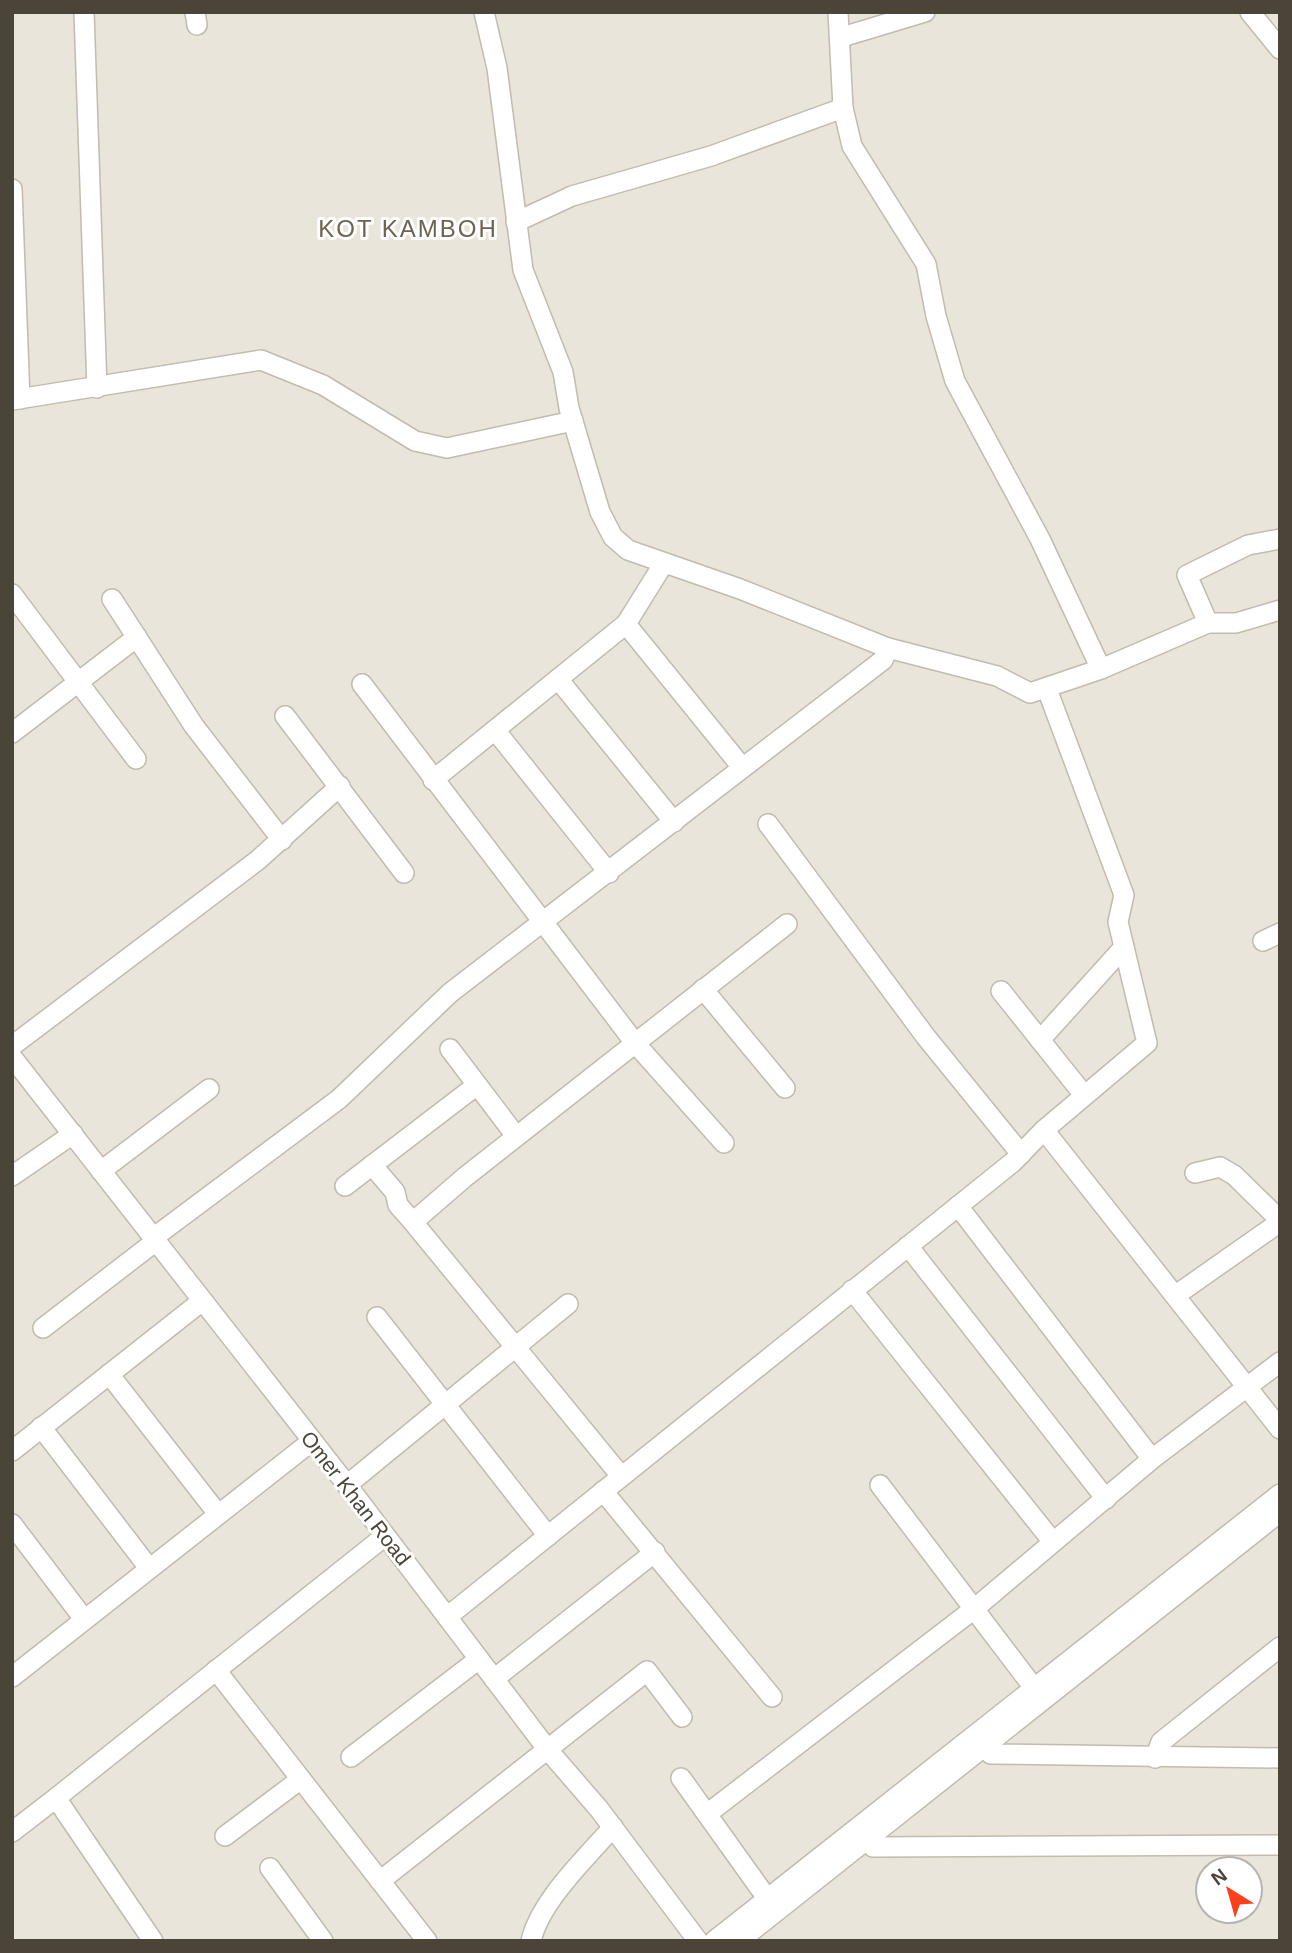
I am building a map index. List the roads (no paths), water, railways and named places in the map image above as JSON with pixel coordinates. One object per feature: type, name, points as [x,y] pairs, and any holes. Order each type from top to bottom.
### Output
[{"type":"street","points":[[84,12],[97,388]]},
{"type":"street","points":[[484,12],[496,68],[523,270],[563,372],[573,421],[600,512],[613,537],[628,550],[740,589],[888,648],[998,676],[1030,693],[1101,669],[1208,623],[1236,622],[1280,610]]},
{"type":"street","points":[[838,12],[842,37],[843,108],[852,146],[926,264],[936,316],[955,381],[1040,539],[1101,669]]},
{"type":"street","points":[[842,37],[925,12]]},
{"type":"street","points":[[1250,12],[1280,49]]},
{"type":"street","points":[[516,222],[572,196],[711,156],[843,108]]},
{"type":"street","points":[[12,189],[16,399],[261,360],[324,385],[415,441],[431,446],[447,448],[573,421]]},
{"type":"street","points":[[1208,623],[1187,575],[1248,545],[1280,539]]},
{"type":"street","points":[[433,780],[626,624],[664,564]]},
{"type":"street","points":[[12,594],[136,759]]},
{"type":"street","points":[[112,599],[194,726],[282,840]]},
{"type":"street","points":[[626,624],[741,766]]},
{"type":"street","points":[[12,733],[137,637]]},
{"type":"street","points":[[43,1328],[154,1239],[339,1099],[450,993],[674,822],[741,766],[883,660],[888,648]]},
{"type":"street","points":[[558,679],[674,822]]},
{"type":"street","points":[[362,684],[635,1043],[724,1143]]},
{"type":"street","points":[[447,1617],[958,1206],[1147,1043],[1118,922],[1124,895],[1047,689]]},
{"type":"street","points":[[285,716],[404,873]]},
{"type":"street","points":[[495,730],[608,873]]},
{"type":"street","points":[[12,1046],[282,840],[340,786]]},
{"type":"street","points":[[768,824],[926,1037],[1021,1154]]},
{"type":"street","points":[[413,1222],[516,1136],[787,924]]},
{"type":"street","points":[[1040,1040],[1124,947]]},
{"type":"street","points":[[703,989],[785,1088]]},
{"type":"street","points":[[1001,991],[1084,1095]]},
{"type":"street","points":[[450,1049],[516,1136]]},
{"type":"street","name":"Omer Khan Road","points":[[12,1057],[312,1441],[548,1750],[613,1827],[698,1941]]},
{"type":"street","points":[[345,1186],[477,1085]]},
{"type":"street","points":[[101,1171],[209,1089]]},
{"type":"street","points":[[1044,1130],[1280,1429]]},
{"type":"street","points":[[12,1176],[73,1134]]},
{"type":"street","points":[[372,1166],[395,1192],[397,1205],[621,1476]]},
{"type":"street","points":[[1176,1295],[1280,1221],[1234,1175],[1220,1167],[1195,1172]]},
{"type":"street","points":[[958,1206],[1152,1460]]},
{"type":"street","points":[[908,1246],[1106,1499]]},
{"type":"street","points":[[852,1290],[1053,1542]]},
{"type":"street","points":[[12,1451],[202,1301]]},
{"type":"street","points":[[346,1485],[568,1304]]},
{"type":"street","points":[[377,1317],[548,1536]]},
{"type":"street","points":[[707,1814],[974,1609],[1152,1460],[1280,1362]]},
{"type":"street","points":[[109,1374],[218,1514]]},
{"type":"street","points":[[41,1427],[149,1568]]},
{"type":"street","points":[[14,1671],[85,1619],[312,1441]]},
{"type":"street","points":[[880,1485],[1034,1688]]},
{"type":"street","points":[[603,1491],[772,1697]]},
{"type":"street","points":[[739,1941],[772,1905],[1034,1688],[1280,1494]]},
{"type":"street","points":[[714,1941],[772,1905],[866,1839],[1280,1512]]},
{"type":"street","points":[[12,1524],[85,1619]]},
{"type":"street","points":[[12,1832],[385,1536]]},
{"type":"street","points":[[494,1679],[655,1552]]},
{"type":"street","points":[[1155,1758],[1161,1742],[1280,1647]]},
{"type":"street","points":[[351,1757],[479,1658]]},
{"type":"street","points":[[216,1670],[427,1941]]},
{"type":"street","points":[[380,1881],[647,1671],[682,1717]]},
{"type":"street","points":[[985,1747],[990,1754],[1280,1758]]},
{"type":"street","points":[[681,1778],[772,1905]]},
{"type":"street","points":[[225,1836],[301,1779]]},
{"type":"street","points":[[56,1798],[153,1941]]},
{"type":"street","points":[[531,1941],[535,1926],[547,1908],[613,1827]]},
{"type":"street","points":[[866,1839],[873,1847],[1280,1844]]},
{"type":"street","points":[[270,1868],[323,1941]]},
{"type":"district","name":"KOT KAMBOH","points":[[408,228]]}]
